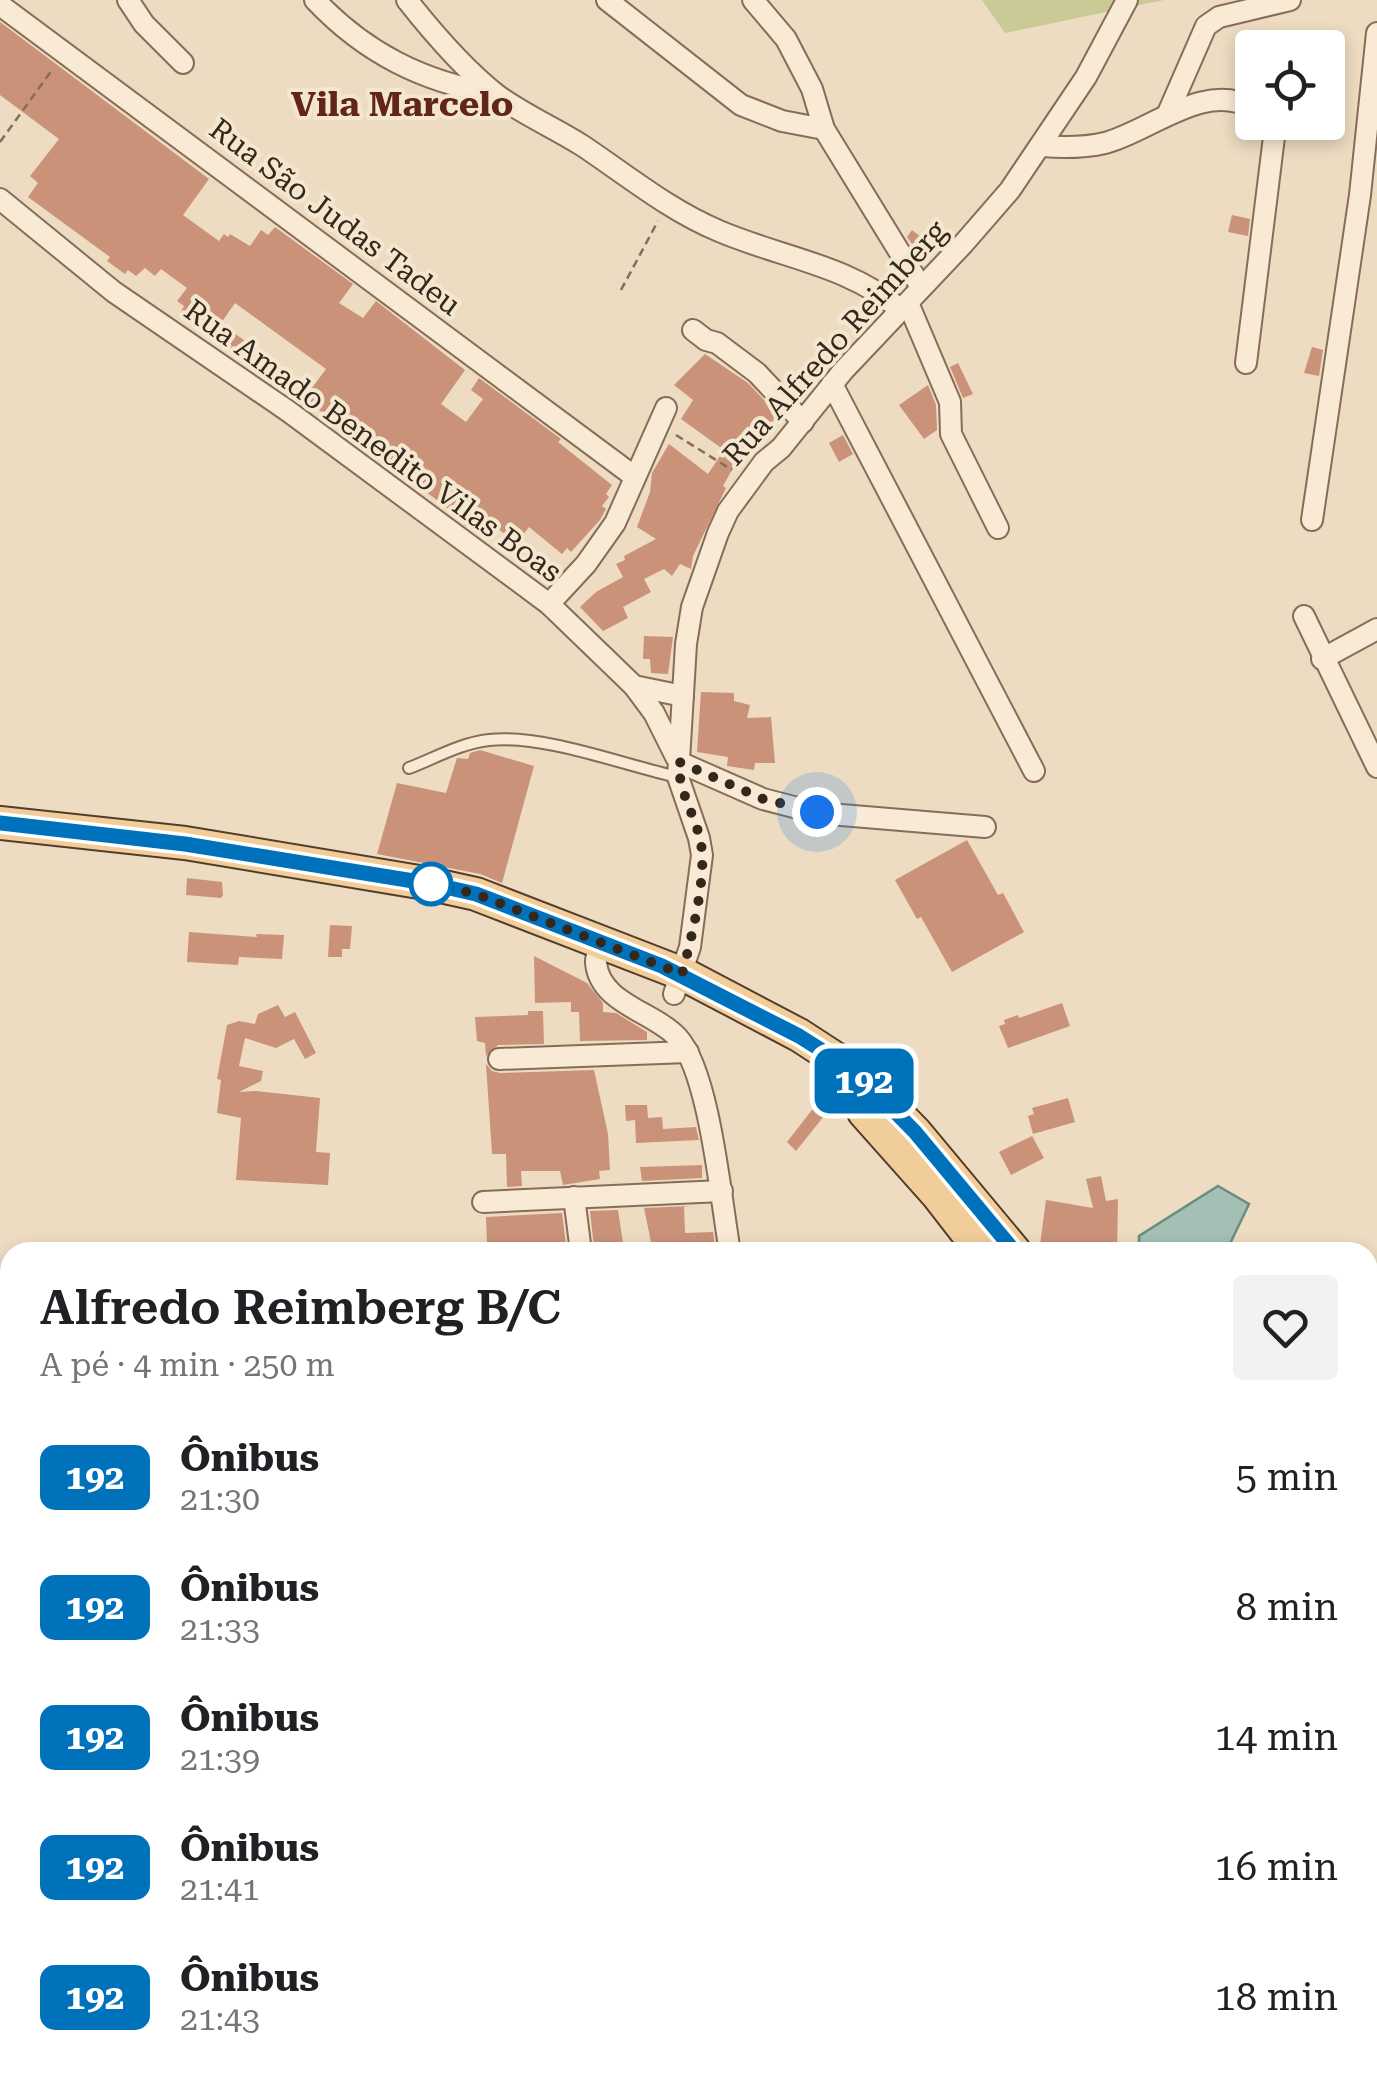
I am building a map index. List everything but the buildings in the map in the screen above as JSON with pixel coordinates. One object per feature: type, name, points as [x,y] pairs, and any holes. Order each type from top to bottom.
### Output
[{"type":"main road","points":[[0,823],[185,844],[476,894],[599,952],[799,1036],[856,1072],[915,1132],[1007,1242]]},
{"type":"main road","points":[[0,844],[178,863],[422,901],[521,934],[599,952]]},
{"type":"main road","points":[[678,984],[836,1085],[881,1128],[974,1242]]},
{"type":"street","points":[[128,0],[144,24],[183,63]]},
{"type":"street","points":[[315,0],[377,54],[396,64],[459,88],[498,95]]},
{"type":"street","points":[[408,0],[428,26],[498,95],[580,144],[668,205],[717,230],[910,300]]},
{"type":"street","points":[[607,0],[741,105],[782,121],[824,129]]},
{"type":"street","points":[[753,0],[786,38],[801,65],[819,106],[824,129],[910,300],[950,402],[951,434],[998,528]]},
{"type":"street","name":"Rua Alfredo Reimberg","points":[[678,769],[692,608],[704,566],[728,511],[764,462],[832,384],[988,216],[1042,146],[1086,77],[1126,0]]},
{"type":"street","points":[[1168,113],[1206,26],[1220,17],[1290,0]]},
{"type":"street","name":"Rua São Judas Tadeu","points":[[0,5],[635,477]]},
{"type":"street","points":[[1312,520],[1360,196],[1377,34]]},
{"type":"street","points":[[1042,146],[1074,148],[1108,142],[1168,113],[1206,102],[1235,102]]},
{"type":"street","points":[[1246,364],[1274,140]]},
{"type":"street","name":"Rua Amado Benedito Vilas Boas","points":[[0,200],[114,292],[288,411],[549,604],[634,686],[654,714],[678,769]]},
{"type":"street","points":[[693,330],[756,373],[802,422]]},
{"type":"street","points":[[832,384],[1034,772]]},
{"type":"street","points":[[549,604],[586,564],[614,523],[662,416]]},
{"type":"street","points":[[1304,616],[1377,767]]},
{"type":"street","points":[[1322,659],[1377,629]]},
{"type":"street","points":[[634,686],[683,696]]},
{"type":"street","points":[[678,769],[763,799],[817,812],[984,827]]},
{"type":"street","points":[[678,769],[702,855],[694,920],[678,984]]},
{"type":"street","points":[[599,952],[608,989],[670,1031],[696,1068],[729,1242]]},
{"type":"street","points":[[499,1060],[688,1052]]},
{"type":"street","points":[[483,1202],[722,1191]]},
{"type":"street","points":[[574,1198],[580,1242]]},
{"type":"lane","points":[[409,768],[462,746],[502,740],[678,769]]},
{"type":"path","points":[[0,142],[64,53]]},
{"type":"path","points":[[621,290],[668,205]]},
{"type":"path","points":[[662,416],[729,471],[764,462]]},
{"type":"green space","points":[[982,0],[1164,0],[1005,33]]},
{"type":"shaded area","points":[[1218,1186],[1249,1204],[1231,1242],[1139,1242],[1139,1236]]},
{"type":"bus line","name":"192","points":[[0,823],[185,844],[432,884],[476,894],[682,974],[799,1036],[856,1072],[915,1132],[1007,1242]]},
{"type":"district","name":"Vila Marcelo","points":[[402,104]]},
{"type":"route","points":[[431,884],[476,894],[682,974],[690,947],[702,855],[678,777],[679,762],[763,799],[817,812]]}]
